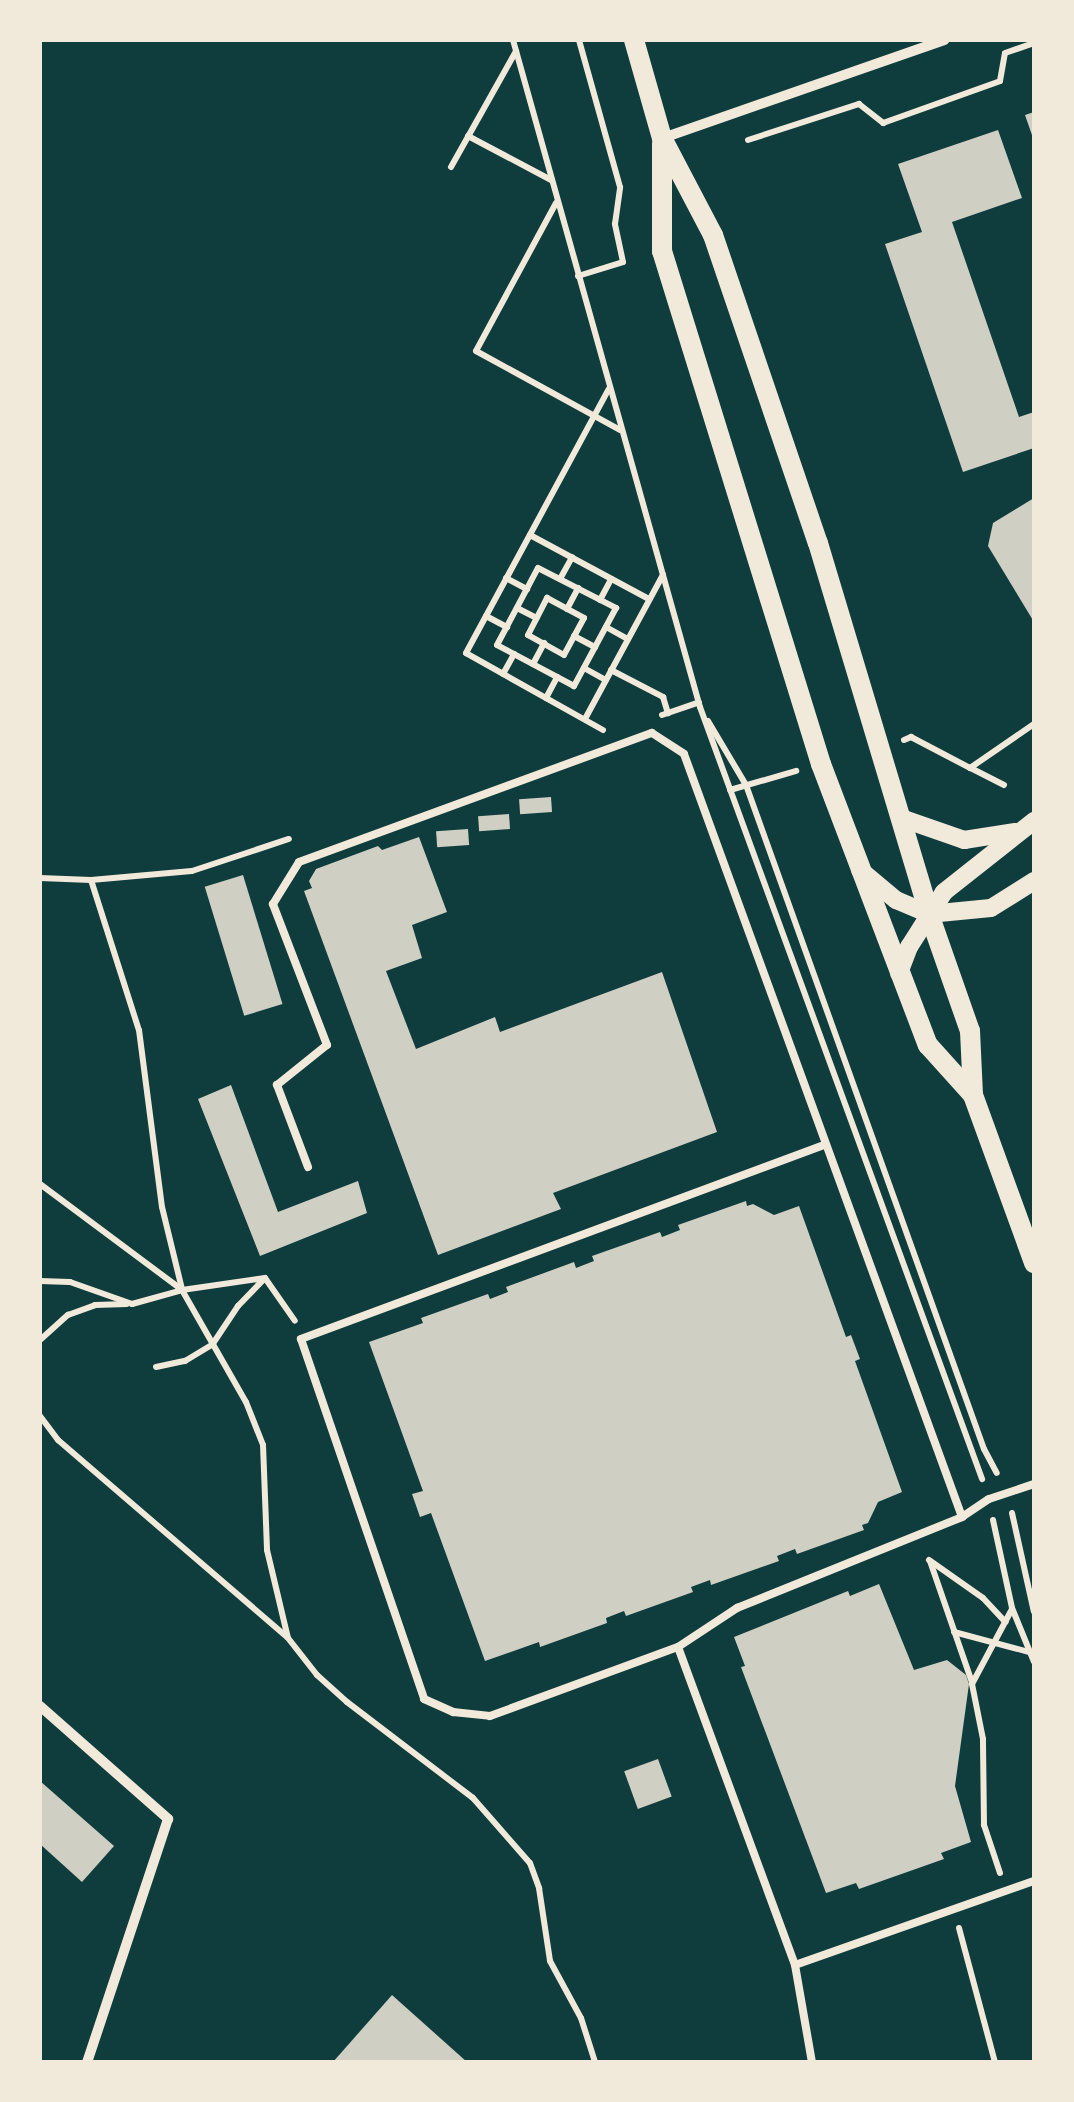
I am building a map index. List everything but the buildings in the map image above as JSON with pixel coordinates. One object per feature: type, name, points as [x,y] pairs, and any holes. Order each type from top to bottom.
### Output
[{"type":"main road","points":[[634,40],[662,138],[712,235],[818,544],[929,914],[970,1031],[974,1095],[1034,1263]]},
{"type":"main road","points":[[662,138],[662,251],[821,764],[928,1045],[974,1095]]},
{"type":"street","points":[[662,138],[944,40]]},
{"type":"street","points":[[901,818],[964,840],[1015,832]]},
{"type":"street","points":[[899,973],[929,914],[950,886],[1034,821]]},
{"type":"street","points":[[860,870],[896,900],[929,914],[991,908],[1034,881]]},
{"type":"street","points":[[40,1706],[168,1819],[87,2062]]},
{"type":"lane","points":[[902,40],[906,54]]},
{"type":"lane","points":[[308,1167],[277,1085],[327,1045],[273,904],[299,862],[652,734],[684,754],[962,1518]]},
{"type":"lane","points":[[824,1145],[301,1338],[424,1699],[453,1712],[490,1716],[678,1647],[737,1608],[962,1518],[989,1499],[1034,1484]]},
{"type":"lane","points":[[678,1647],[795,1965],[812,2062]]},
{"type":"lane","points":[[795,1965],[1034,1881]]},
{"type":"path","points":[[513,40],[700,707],[989,1499],[1012,1608],[1034,1662]]},
{"type":"path","points":[[578,276],[623,262],[614,224],[620,187],[579,40]]},
{"type":"path","points":[[748,140],[859,104],[883,123],[1000,80],[1005,52],[1034,43]]},
{"type":"path","points":[[451,166],[516,50]]},
{"type":"path","points":[[468,136],[551,180]]},
{"type":"path","points":[[557,202],[476,351],[622,431]]},
{"type":"path","points":[[609,388],[466,653],[627,742]]},
{"type":"path","points":[[530,535],[649,599]]},
{"type":"path","points":[[560,580],[572,558]]},
{"type":"path","points":[[538,568],[560,580],[616,608],[574,686],[497,645],[538,568]]},
{"type":"path","points":[[585,719],[663,574]]},
{"type":"path","points":[[506,578],[527,589]]},
{"type":"path","points":[[600,600],[612,578]]},
{"type":"path","points":[[567,609],[578,588]]},
{"type":"path","points":[[547,598],[584,618],[564,655],[528,635],[537,618],[547,598]]},
{"type":"path","points":[[517,608],[537,618]]},
{"type":"path","points":[[486,616],[507,626]]},
{"type":"path","points":[[606,627],[628,639]]},
{"type":"path","points":[[574,636],[595,647]]},
{"type":"path","points":[[532,664],[544,644]]},
{"type":"path","points":[[504,674],[514,654]]},
{"type":"path","points":[[584,668],[606,680]]},
{"type":"path","points":[[612,670],[663,697],[668,713]]},
{"type":"path","points":[[546,698],[557,677]]},
{"type":"path","points":[[700,707],[746,786],[984,1449],[1006,1494],[1034,1612]]},
{"type":"path","points":[[970,768],[1034,724]]},
{"type":"path","points":[[911,737],[1004,785]]},
{"type":"path","points":[[40,878],[91,880],[192,871],[303,834]]},
{"type":"path","points":[[91,880],[138,1030],[162,1207],[182,1290],[246,1402],[263,1445],[267,1550],[288,1638]]},
{"type":"path","points":[[40,1184],[182,1290]]},
{"type":"path","points":[[40,1340],[68,1315],[95,1305],[132,1304],[182,1290],[265,1278]]},
{"type":"path","points":[[265,1278],[291,1311],[301,1338]]},
{"type":"path","points":[[156,1367],[185,1361],[212,1345],[238,1306],[265,1278]]},
{"type":"path","points":[[40,1282],[70,1282],[132,1304]]},
{"type":"path","points":[[40,1416],[58,1440],[288,1638],[317,1675],[474,1798],[519,1848],[536,1874],[550,1961],[580,2018],[596,2062]]},
{"type":"path","points":[[920,1534],[972,1684],[982,1739],[984,1825],[1006,1891]]},
{"type":"path","points":[[930,1561],[982,1598],[1005,1622]]},
{"type":"path","points":[[972,1684],[1012,1608]]},
{"type":"path","points":[[953,1632],[1029,1652]]},
{"type":"path","points":[[954,1909],[996,2062]]}]
